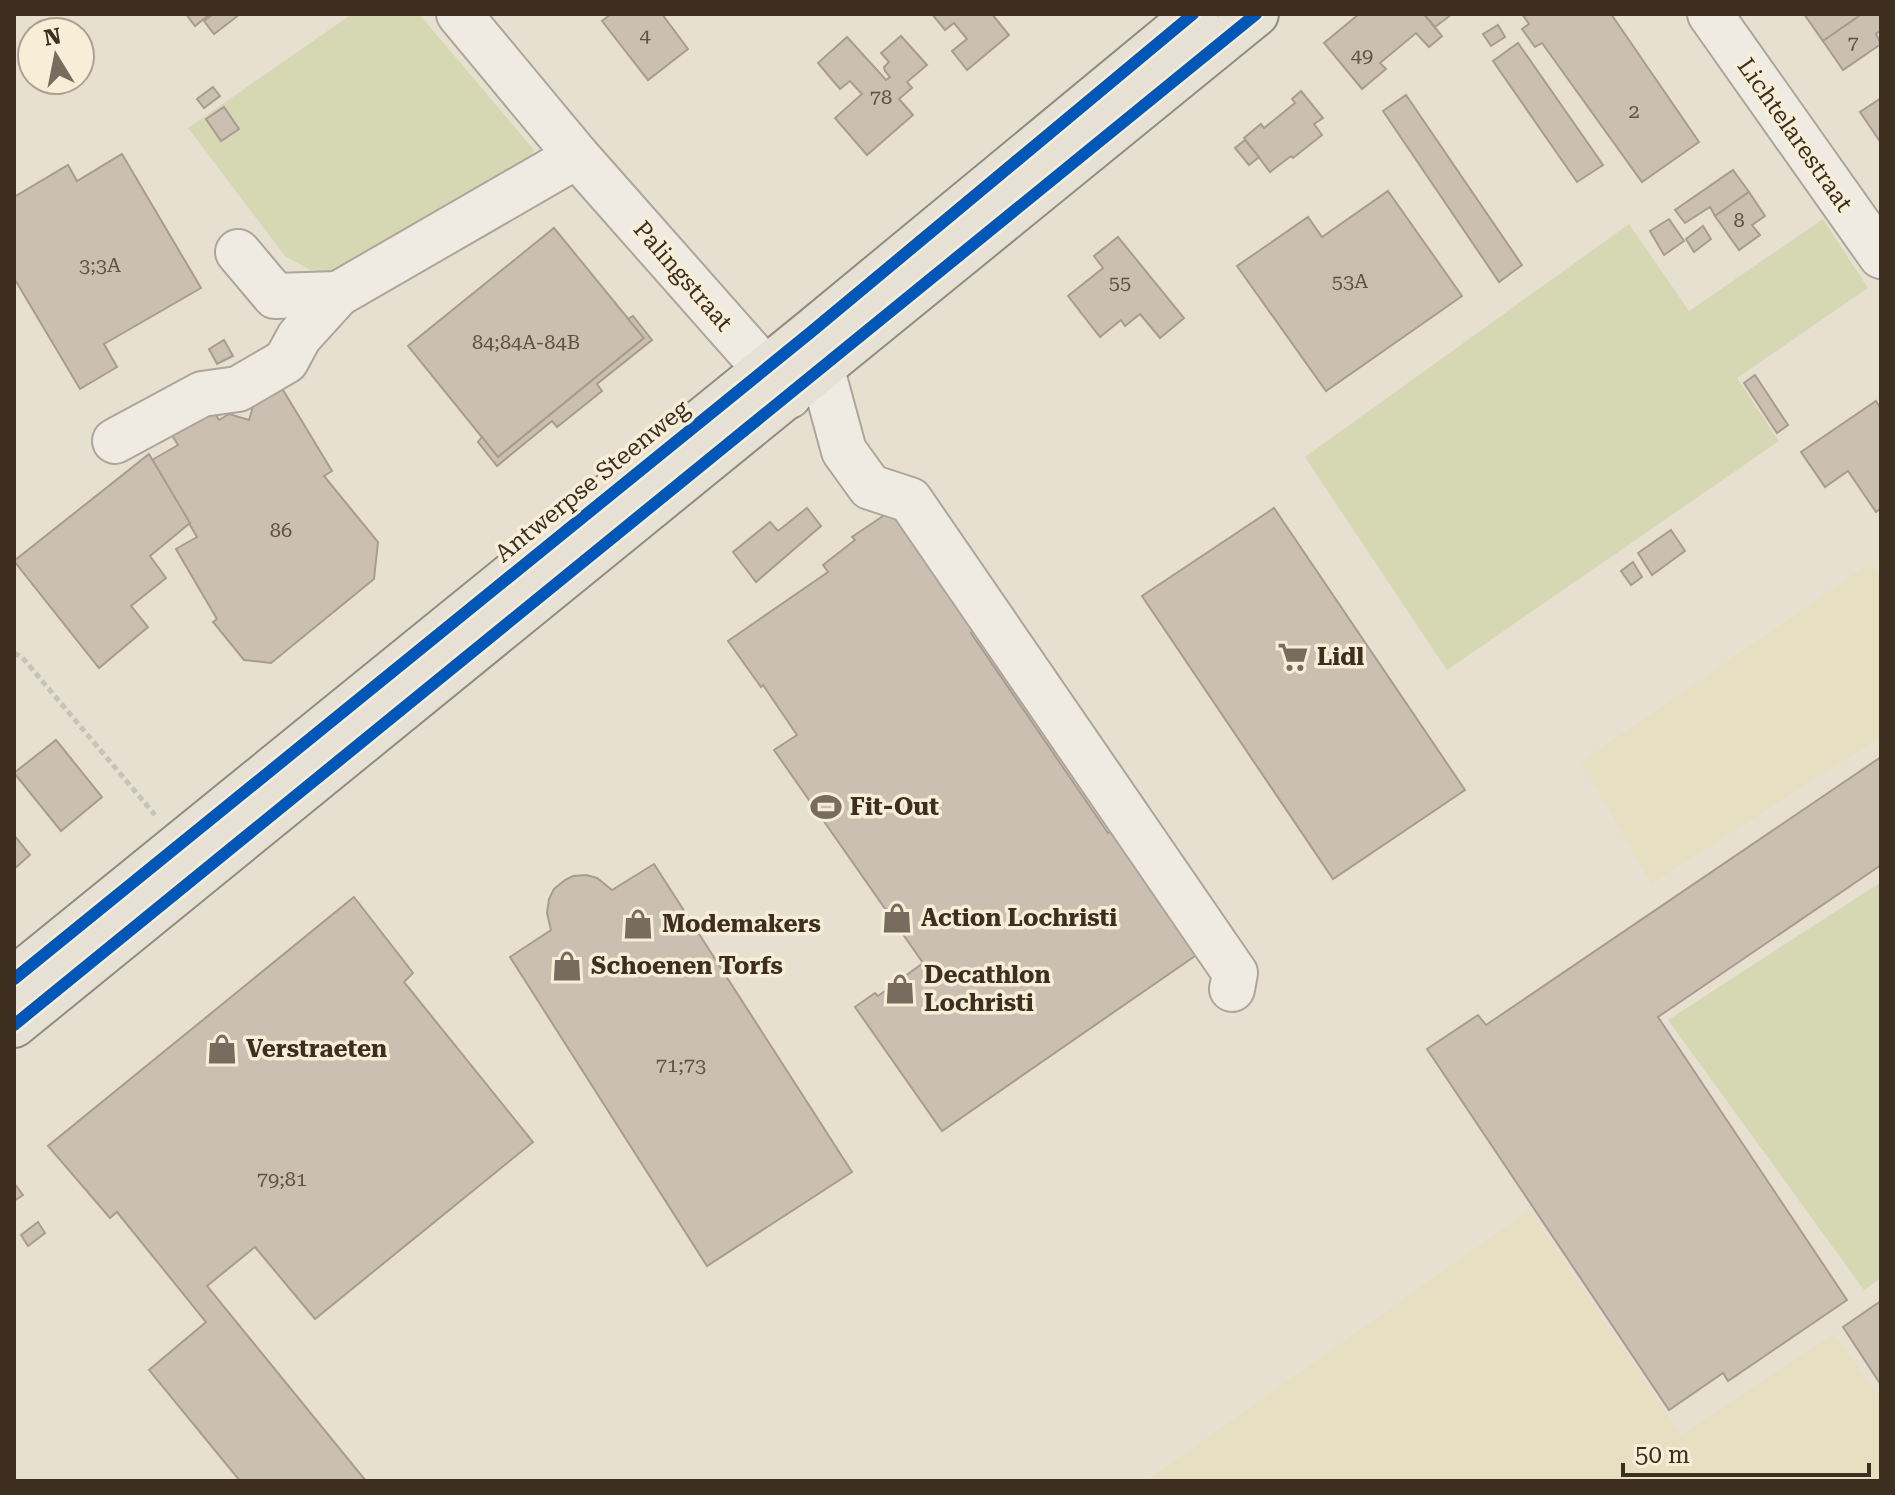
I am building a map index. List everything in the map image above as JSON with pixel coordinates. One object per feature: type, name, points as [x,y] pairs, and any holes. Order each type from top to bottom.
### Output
[{"type":"main road","name":"Antwerpse Steenweg","points":[[14,1025],[792,378],[1196,14]]},
{"type":"main road","name":"Antwerpse Steenweg","points":[[14,979],[179,844],[792,378],[1256,14]]},
{"type":"street","name":"Palingstraat","points":[[459,14],[577,156],[792,378]]},
{"type":"street","name":"Lichtelarestraat","points":[[1710,14],[1881,256]]},
{"type":"street","points":[[115,441],[202,394],[238,389],[286,361],[299,337],[338,294],[577,156]]},
{"type":"street","points":[[238,252],[275,296],[338,294]]},
{"type":"street","points":[[792,378],[870,487],[910,500],[1235,973],[1232,989]]},
{"type":"path","points":[[14,653],[22,657],[179,844]]},
{"type":"shaded area","points":[[1870,563],[1881,579],[1881,737],[1651,884],[1581,762]]},
{"type":"shaded area","points":[[1529,1210],[1681,1435],[1834,1333],[1881,1400],[1881,1481],[1146,1481]]},
{"type":"green space","points":[[352,14],[419,14],[534,150],[523,172],[339,273],[310,270],[285,256],[188,128]]},
{"type":"green space","points":[[1823,219],[1868,288],[1737,378],[1779,441],[1447,670],[1305,457],[1629,224],[1689,311]]},
{"type":"green space","points":[[1881,882],[1881,1278],[1864,1290],[1668,1020]]},
{"type":"building","points":[[186,14],[210,14],[195,26]]},
{"type":"building","points":[[213,14],[240,14],[214,34],[204,21]]},
{"type":"building","points":[[611,14],[662,14],[688,49],[648,80],[602,21]]},
{"type":"building","points":[[932,14],[992,14],[1009,35],[967,70],[952,51],[967,39],[954,23],[945,30]]},
{"type":"building","points":[[1359,14],[1424,14],[1442,36],[1429,47],[1416,33],[1380,63],[1386,69],[1362,89],[1324,43]]},
{"type":"building","points":[[1424,14],[1452,14],[1435,27]]},
{"type":"building","points":[[1522,14],[1611,14],[1699,142],[1642,182],[1542,43],[1535,47],[1522,29],[1529,24]]},
{"type":"building","points":[[1804,14],[1862,14],[1823,41]]},
{"type":"building","points":[[1862,14],[1881,14],[1881,30],[1876,34],[1881,44],[1843,70],[1823,41]]},
{"type":"building","points":[[1498,25],[1505,37],[1491,46],[1483,34]]},
{"type":"building","points":[[901,36],[927,65],[907,82],[912,88],[899,99],[913,115],[867,155],[835,118],[862,94],[850,81],[840,89],[818,63],[847,37],[886,80],[890,77],[884,67],[889,62],[881,53]]},
{"type":"building","points":[[1518,43],[1603,165],[1577,182],[1493,61]]},
{"type":"building","points":[[213,87],[220,96],[204,108],[197,99]]},
{"type":"building","points":[[1301,91],[1323,118],[1314,124],[1322,135],[1270,172],[1244,138],[1261,124],[1264,128],[1295,103],[1292,99]]},
{"type":"building","points":[[1406,95],[1522,265],[1499,282],[1383,111]]},
{"type":"building","points":[[1881,98],[1881,143],[1860,112]]},
{"type":"building","points":[[224,107],[239,129],[221,141],[206,119]]},
{"type":"building","points":[[1245,140],[1259,157],[1249,165],[1235,148]]},
{"type":"building","points":[[122,154],[201,288],[104,344],[117,367],[80,389],[14,278],[14,197],[68,165],[77,181]]},
{"type":"building","points":[[1733,170],[1749,192],[1715,216],[1710,207],[1685,223],[1675,210]]},
{"type":"building","points":[[1388,191],[1462,296],[1326,391],[1237,266],[1308,217],[1322,237]]},
{"type":"building","points":[[1749,192],[1765,216],[1752,225],[1760,235],[1739,250],[1715,216]]},
{"type":"building","points":[[1669,219],[1684,241],[1664,255],[1650,231]]},
{"type":"building","points":[[1703,226],[1711,239],[1694,252],[1686,239]]},
{"type":"building","points":[[554,228],[644,338],[498,457],[408,346]]},
{"type":"building","points":[[1118,237],[1184,318],[1160,338],[1140,314],[1125,326],[1121,320],[1100,337],[1068,296],[1103,268],[1094,256]]},
{"type":"building","points":[[633,316],[652,340],[597,384],[602,391],[557,427],[552,421],[497,466],[478,442],[482,437],[498,457],[644,338],[628,319]]},
{"type":"building","points":[[224,340],[233,356],[217,364],[209,349]]},
{"type":"building","points":[[1755,375],[1788,425],[1777,433],[1744,383]]},
{"type":"building","points":[[280,385],[332,471],[324,476],[378,542],[374,579],[271,663],[244,660],[213,622],[217,619],[176,549],[197,537],[152,460],[178,445],[165,424],[207,400],[219,420],[229,414],[249,420],[255,400]]},
{"type":"building","points":[[1876,401],[1881,409],[1881,508],[1876,512],[1848,471],[1825,487],[1801,452]]},
{"type":"building","points":[[149,454],[190,523],[150,556],[166,578],[131,606],[148,627],[99,668],[14,561]]},
{"type":"building","points":[[807,508],[821,526],[756,582],[733,552],[770,522],[778,531]]},
{"type":"building","points":[[1274,508],[1465,790],[1333,879],[1142,596]]},
{"type":"building","points":[[892,510],[985,624],[971,633],[1108,833],[1122,824],[1208,947],[942,1131],[855,1007],[875,993],[878,996],[923,963],[774,750],[797,735],[728,641],[828,572],[823,565],[855,540],[852,537]]},
{"type":"building","points":[[1671,530],[1685,551],[1652,575],[1638,553]]},
{"type":"building","points":[[1633,562],[1642,577],[1631,585],[1621,571]]},
{"type":"building","points":[[56,740],[102,797],[61,831],[14,773]]},
{"type":"building","points":[[1881,757],[1881,865],[1658,1017],[1847,1300],[1728,1381],[1723,1373],[1669,1410],[1427,1049],[1478,1015],[1486,1025]]},
{"type":"building","points":[[14,835],[30,855],[14,869]]},
{"type":"building","points":[[654,864],[852,1172],[707,1266],[510,957],[551,930],[547,913],[549,899],[554,889],[565,880],[586,875],[597,878],[612,890]]},
{"type":"building","points":[[354,897],[413,973],[404,982],[533,1142],[315,1319],[255,1247],[207,1286],[366,1481],[240,1481],[149,1370],[206,1322],[117,1212],[110,1218],[48,1146]]},
{"type":"building","points":[[14,1183],[23,1195],[14,1201]]},
{"type":"building","points":[[38,1222],[45,1233],[28,1246],[21,1235]]},
{"type":"building","points":[[1881,1301],[1881,1385],[1843,1327]]},
{"type":"cycle path","points":[[14,979],[811,332],[1193,14]]},
{"type":"cycle path","points":[[14,1025],[1256,14]]},
{"type":"place","name":"Lidl","points":[[1293,657]]},
{"type":"place","name":"Fit-Out","points":[[826,807]]},
{"type":"place","name":"Action Lochristi","points":[[897,918]]},
{"type":"place","name":"Modemakers","points":[[638,924]]},
{"type":"place","name":"Schoenen Torfs","points":[[567,966]]},
{"type":"place","name":"Decathlon Lochristi","points":[[900,989]]},
{"type":"place","name":"Verstraeten","points":[[222,1049]]}]
